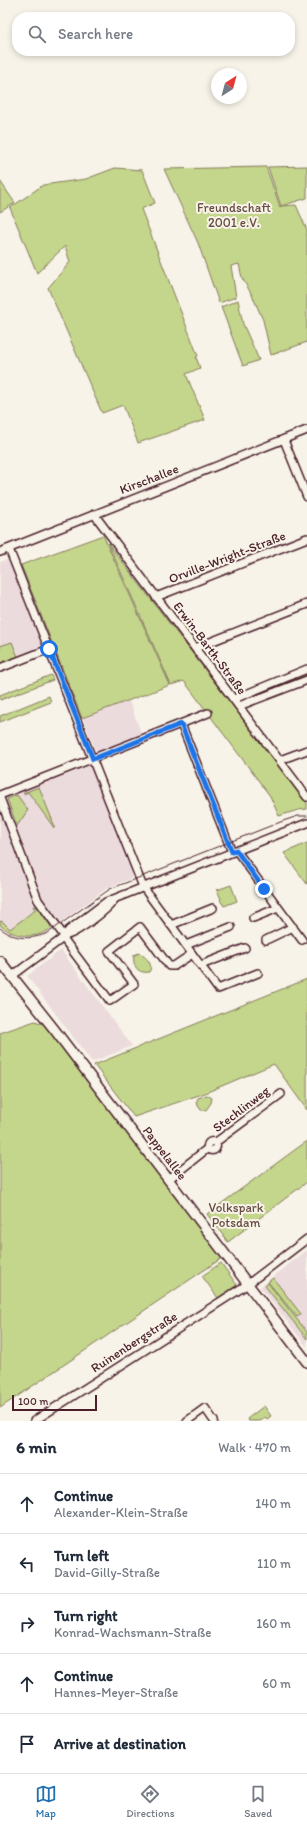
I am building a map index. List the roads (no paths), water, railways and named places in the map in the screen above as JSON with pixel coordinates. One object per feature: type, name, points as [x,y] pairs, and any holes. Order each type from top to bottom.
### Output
[{"type":"street","name":"Kirschallee","points":[[0,552],[307,430]]},
{"type":"street","points":[[284,440],[307,498]]},
{"type":"street","name":"Erwin-Barth-Straße","points":[[94,514],[307,797]]},
{"type":"street","name":"Orville-Wright-Straße","points":[[156,597],[307,538]]},
{"type":"street","points":[[9,549],[143,887],[218,989],[258,973]]},
{"type":"street","points":[[195,648],[307,604]]},
{"type":"street","points":[[0,668],[49,649]]},
{"type":"street","points":[[234,699],[307,669]]},
{"type":"street","points":[[239,706],[307,680]]},
{"type":"street","points":[[192,954],[174,966],[169,966],[140,927],[109,951],[134,984],[110,1001],[38,900],[0,796],[208,713]]},
{"type":"street","points":[[181,724],[234,851],[302,940]]},
{"type":"street","points":[[280,760],[307,750]]},
{"type":"street","points":[[12,976],[64,937],[69,930],[106,902],[307,823]]},
{"type":"street","points":[[171,925],[213,908]]},
{"type":"street","points":[[253,918],[278,908]]},
{"type":"street","points":[[186,945],[232,927]]},
{"type":"street","points":[[266,940],[293,927]]},
{"type":"street","points":[[201,965],[245,948]]},
{"type":"street","name":"Pappelallee","points":[[0,960],[169,1179],[307,1362]]},
{"type":"street","name":"Stechlinweg","points":[[169,1179],[208,1148],[215,1150],[217,1148],[216,1142],[280,1094]]},
{"type":"street","name":"Ruinenbergstraße","points":[[34,1421],[248,1284],[307,1239]]},
{"type":"street","points":[[187,1421],[205,1408],[214,1421]]},
{"type":"tram line","points":[[0,928],[11,935],[23,938],[35,937],[48,933],[110,889],[283,821],[298,816],[307,816]]},
{"type":"park label","name":"Freundschaft 2001 e.V.","points":[[234,214]]},
{"type":"park label","name":"Volkspark Potsdam","points":[[236,1214]]}]
